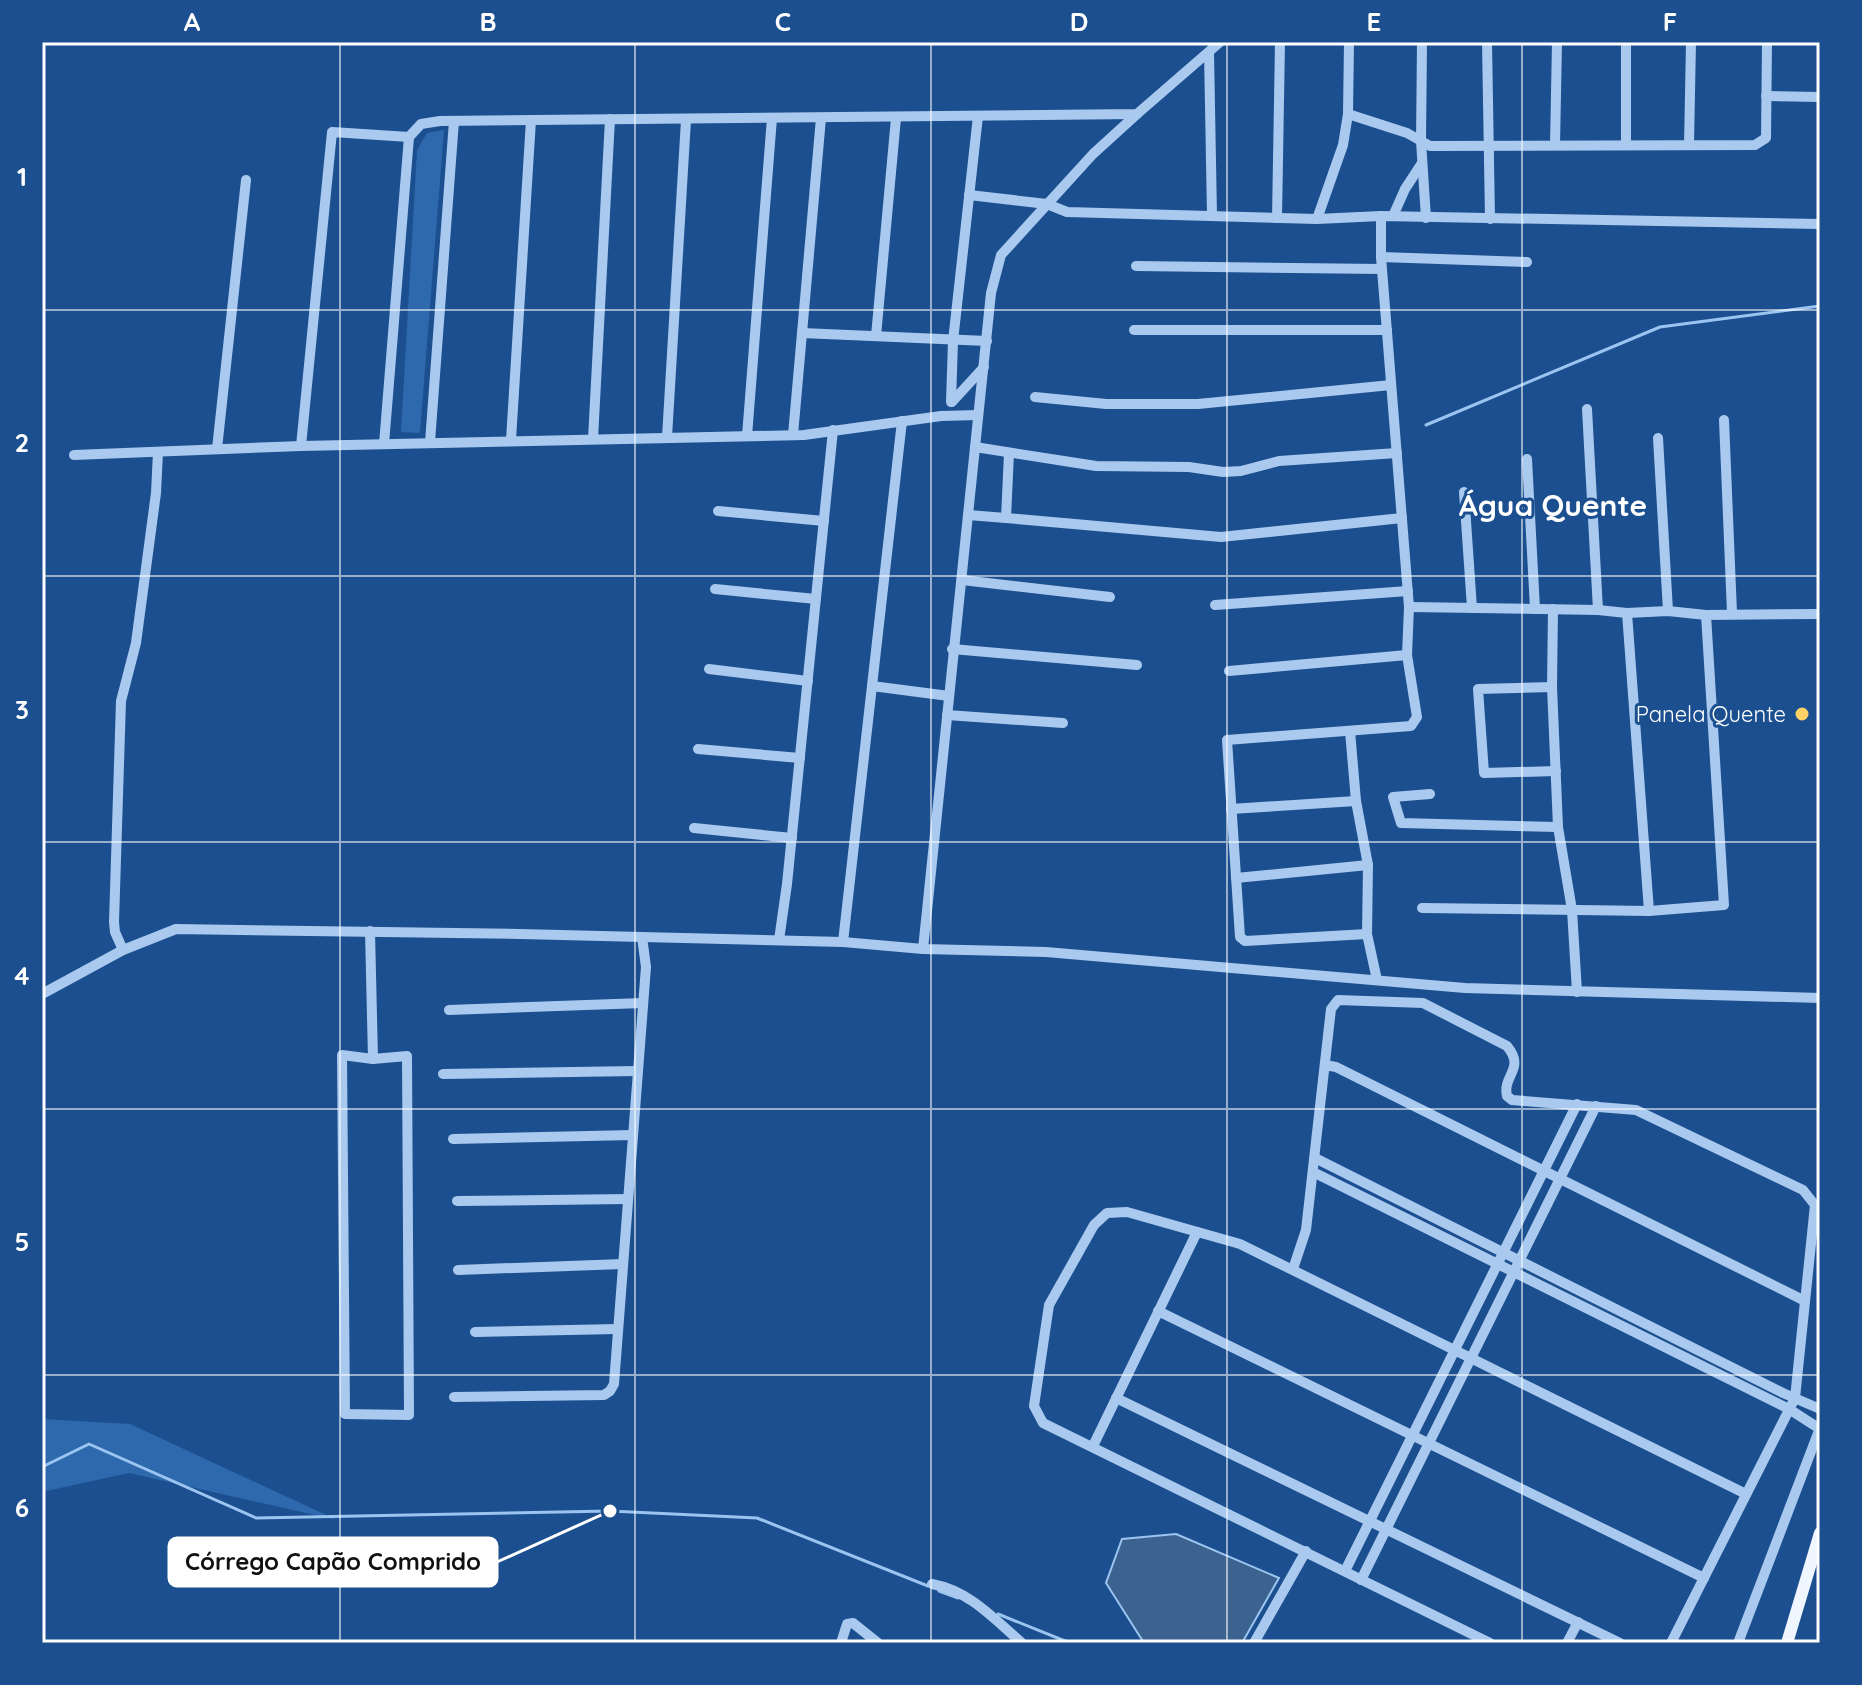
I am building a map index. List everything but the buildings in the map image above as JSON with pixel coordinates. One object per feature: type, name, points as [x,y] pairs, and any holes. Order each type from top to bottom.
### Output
[{"type":"main road","points":[[1787,1643],[1820,1533]]},
{"type":"street","points":[[923,949],[991,293],[1001,255],[1093,154],[1220,42]]},
{"type":"street","points":[[1277,218],[1280,42]]},
{"type":"street","points":[[1317,219],[1343,145],[1348,114],[1349,42]]},
{"type":"street","points":[[1422,42],[1421,141],[1426,218]]},
{"type":"street","points":[[1487,42],[1490,219]]},
{"type":"street","points":[[1555,145],[1557,42]]},
{"type":"street","points":[[1626,42],[1626,145]]},
{"type":"street","points":[[1689,145],[1691,42]]},
{"type":"street","points":[[1348,114],[1407,133],[1430,146],[1755,145],[1766,138],[1767,42]]},
{"type":"street","points":[[1209,52],[1212,216]]},
{"type":"street","points":[[1766,96],[1820,97]]},
{"type":"street","points":[[384,444],[409,137],[421,124],[454,121],[1137,114]]},
{"type":"street","points":[[951,402],[953,341],[978,116]]},
{"type":"street","points":[[747,436],[772,118]]},
{"type":"street","points":[[793,435],[821,118]]},
{"type":"street","points":[[876,336],[896,118]]},
{"type":"street","points":[[593,439],[610,119]]},
{"type":"street","points":[[511,440],[531,120]]},
{"type":"street","points":[[667,437],[686,120]]},
{"type":"street","points":[[430,442],[454,121]]},
{"type":"street","points":[[301,446],[332,132],[409,137]]},
{"type":"street","points":[[1367,934],[1245,941],[1240,937],[1227,740],[1411,726],[1415,721],[1417,708],[1407,655],[1408,591],[1382,263],[1387,216],[1422,163]]},
{"type":"street","points":[[217,449],[246,180]]},
{"type":"street","points":[[969,195],[1047,204],[1067,212],[1317,219],[1387,216],[1820,224]]},
{"type":"street","points":[[1136,266],[1527,262]]},
{"type":"street","points":[[1134,330],[1387,330]]},
{"type":"street","points":[[802,333],[987,341]]},
{"type":"street","points":[[941,416],[984,367]]},
{"type":"street","points":[[1035,397],[1106,404],[1198,404],[1391,385]]},
{"type":"street","points":[[1587,409],[1598,610]]},
{"type":"street","points":[[74,455],[430,442],[793,435],[941,416],[978,415]]},
{"type":"street","points":[[1724,420],[1732,613]]},
{"type":"street","points":[[843,942],[902,421]]},
{"type":"street","points":[[779,940],[833,430]]},
{"type":"street","points":[[1658,438],[1668,611]]},
{"type":"street","points":[[975,447],[1096,466],[1189,467],[1223,472],[1241,471],[1279,461],[1397,453]]},
{"type":"street","points":[[123,950],[114,922],[121,701],[136,643],[156,493],[158,452]]},
{"type":"street","points":[[1006,518],[1009,453]]},
{"type":"street","points":[[1527,459],[1535,609]]},
{"type":"street","points":[[1464,492],[1472,608]]},
{"type":"street","points":[[718,511],[824,521]]},
{"type":"street","points":[[968,515],[1221,537],[1402,518]]},
{"type":"street","points":[[962,580],[1110,597]]},
{"type":"street","points":[[715,589],[816,599]]},
{"type":"street","points":[[1215,605],[1408,591]]},
{"type":"street","points":[[1409,607],[1627,613],[1668,611],[1706,615],[1820,614]]},
{"type":"street","points":[[1553,609],[1552,687],[1558,827],[1572,910],[1577,992]]},
{"type":"street","points":[[1627,613],[1649,911]]},
{"type":"street","points":[[1422,908],[1649,911],[1724,905],[1706,615]]},
{"type":"street","points":[[952,649],[1137,665]]},
{"type":"street","points":[[1229,671],[1407,655]]},
{"type":"street","points":[[709,669],[808,681]]},
{"type":"street","points":[[872,686],[949,696]]},
{"type":"street","points":[[1552,687],[1478,689],[1484,773],[1556,771]]},
{"type":"street","points":[[947,715],[1063,723]]},
{"type":"street","points":[[1350,731],[1356,801],[1368,865],[1367,934],[1377,980]]},
{"type":"street","points":[[698,749],[800,758]]},
{"type":"street","points":[[1430,794],[1393,797],[1401,823],[1558,827]]},
{"type":"street","points":[[1231,809],[1356,801]]},
{"type":"street","points":[[694,828],[792,838]]},
{"type":"street","points":[[1236,878],[1368,865]]},
{"type":"street","points":[[42,994],[123,950],[176,929],[843,942],[923,949],[1046,952],[1465,988],[1820,998]]},
{"type":"street","points":[[370,931],[373,1059]]},
{"type":"street","points":[[454,1397],[604,1395],[614,1384],[646,967],[642,937]]},
{"type":"street","points":[[1293,1269],[1306,1230],[1331,1009],[1338,1000],[1423,1003],[1507,1046],[1514,1055],[1515,1066],[1505,1089],[1512,1100],[1636,1110],[1649,1114],[1803,1190],[1815,1205],[1795,1398],[1671,1643]]},
{"type":"street","points":[[449,1010],[643,1003]]},
{"type":"street","points":[[342,1055],[373,1059],[407,1056],[409,1415],[345,1414],[342,1055]]},
{"type":"street","points":[[1325,1065],[1336,1067],[1805,1301]]},
{"type":"street","points":[[443,1074],[637,1071]]},
{"type":"street","points":[[1345,1571],[1577,1104]]},
{"type":"street","points":[[1361,1580],[1596,1106]]},
{"type":"street","points":[[453,1139],[633,1135]]},
{"type":"street","points":[[1315,1158],[1820,1409]]},
{"type":"street","points":[[1313,1172],[1789,1409],[1820,1429],[1738,1643]]},
{"type":"street","points":[[457,1201],[628,1199]]},
{"type":"street","points":[[1490,1643],[1043,1423],[1034,1406],[1049,1305],[1094,1225],[1107,1213],[1127,1212],[1240,1244],[1746,1494]]},
{"type":"street","points":[[1093,1446],[1197,1232]]},
{"type":"street","points":[[458,1270],[623,1264]]},
{"type":"street","points":[[1158,1311],[1704,1578]]},
{"type":"street","points":[[475,1332],[618,1329]]},
{"type":"street","points":[[1116,1398],[1620,1643]]},
{"type":"street","points":[[1254,1643],[1306,1551]]},
{"type":"street","points":[[932,1584],[954,1588],[1022,1643]]},
{"type":"street","points":[[1567,1643],[1578,1622]]},
{"type":"street","points":[[841,1643],[847,1624],[853,1623],[878,1643]]},
{"type":"shaded area","points":[[444,130],[420,433],[401,432],[417,150],[427,133]]},
{"type":"shaded area","points":[[42,1419],[130,1424],[337,1520],[129,1473],[42,1492]]},
{"type":"shaded area","points":[[1176,1534],[1279,1578],[1242,1643],[1144,1643],[1106,1583],[1122,1539]]},
{"type":"waterway","points":[[1426,425],[1660,327],[1820,306]]},
{"type":"waterway","points":[[42,1467],[89,1444],[256,1518],[610,1511],[757,1518],[928,1586]]},
{"type":"waterway","points":[[939,1591],[958,1598]]},
{"type":"waterway","points":[[998,1614],[1070,1643]]},
{"type":"place","name":"Panela Quente","points":[[1802,714]]},
{"type":"place","name":"Córrego Capão Comprido","points":[[610,1511]]},
{"type":"district","name":"Água Quente","points":[[1553,506]]}]
